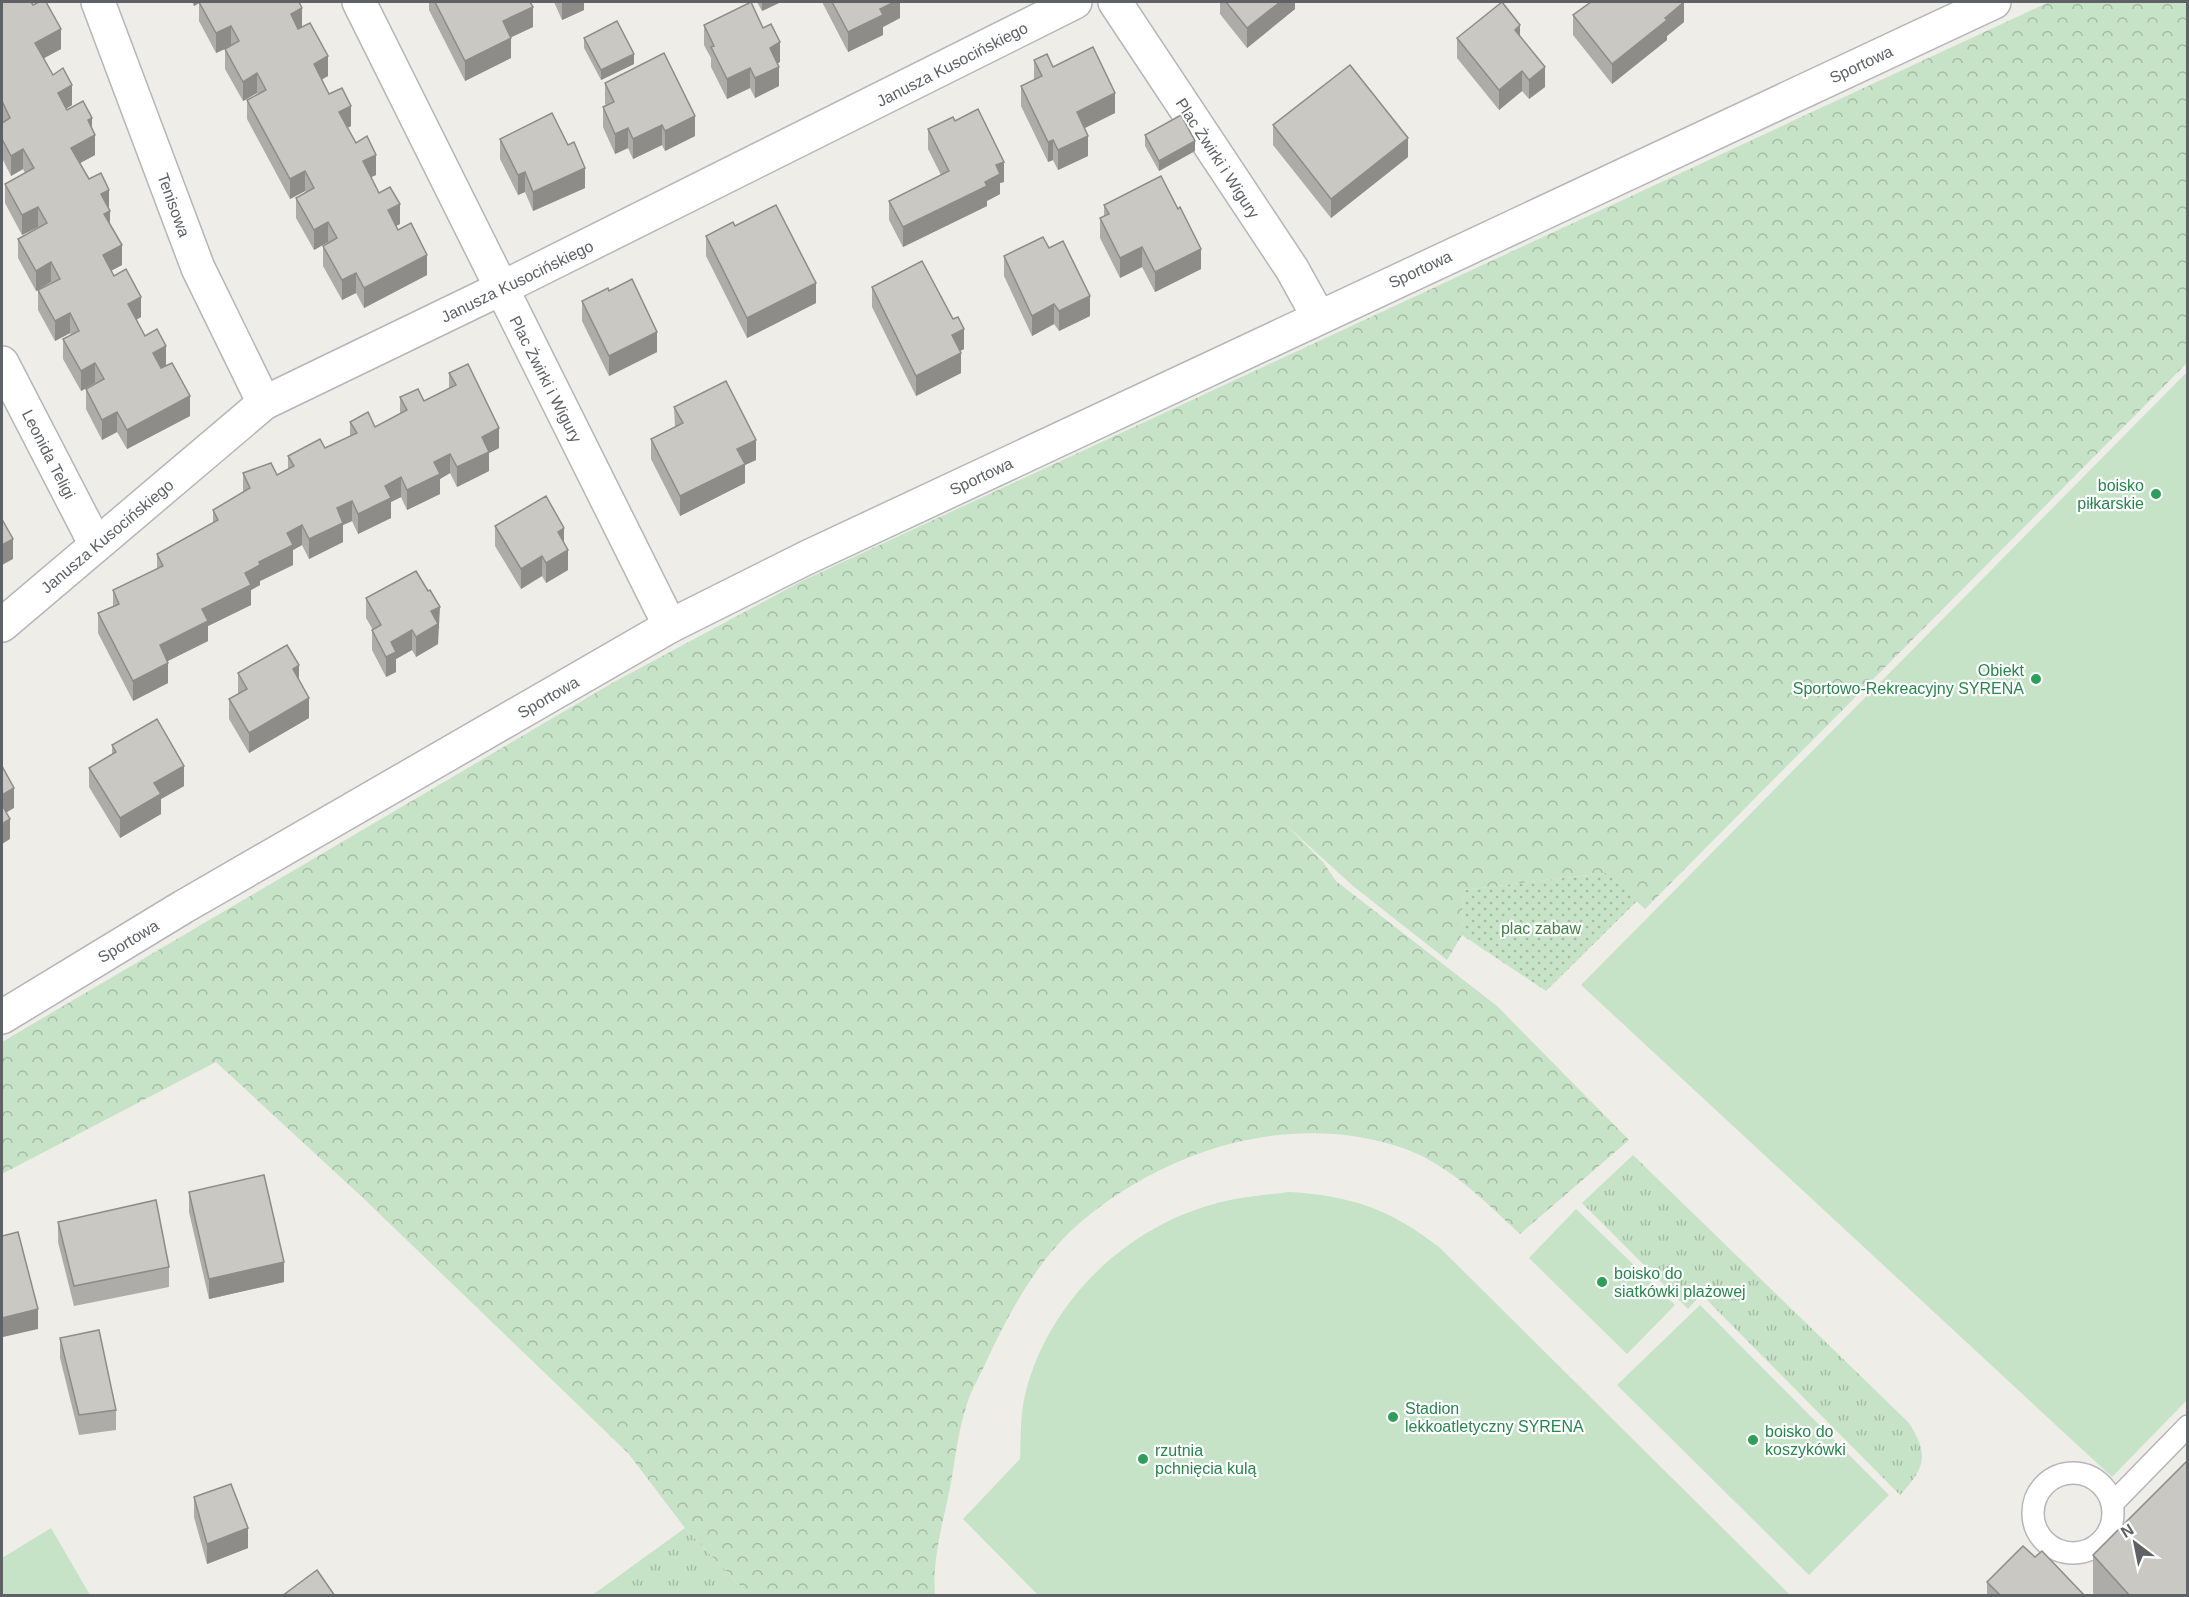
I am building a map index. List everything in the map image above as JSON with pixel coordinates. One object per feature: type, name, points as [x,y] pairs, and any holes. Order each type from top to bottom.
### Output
[{"type":"street","name":"Tenisowa","points":[[98,2],[198,268],[264,403]]},
{"type":"street","name":"Plac Żwirki i Wigury","points":[[359,2],[670,627]]},
{"type":"street","name":"Janusza Kusocińskiego","points":[[2,625],[264,403],[500,289],[1075,2]]},
{"type":"street","name":"Plac Żwirki i Wigury","points":[[1115,2],[1292,268],[1318,316]]},
{"type":"street","name":"Sportowa","points":[[2,1017],[183,907],[670,627],[806,558],[1318,316],[1994,2]]},
{"type":"street","name":"Leonida Teligi","points":[[2,363],[96,545]]},
{"type":"lane","points":[[2113,1503],[2187,1426]]},
{"type":"green space","points":[[2049,2],[2187,2],[2187,363],[1645,909],[1606,873],[1463,890],[1462,935],[1447,960],[1353,886],[1286,825],[1323,862],[1336,881],[1497,1006],[1629,1140],[1520,1234],[1464,1184],[1417,1154],[1400,1147],[1358,1137],[1316,1133],[1274,1136],[1232,1144],[1191,1156],[1152,1174],[1116,1196],[1082,1221],[1052,1251],[1039,1268],[1015,1305],[973,1388],[961,1424],[939,1541],[935,1568],[935,1595],[749,1595],[685,1528],[628,1453],[362,1197],[216,1062],[2,1174],[2,1042],[614,682],[802,581]]},
{"type":"green space","name":"Obiekt Sportowo-Rekreacyjny SYRENA","points":[[2187,372],[2187,1400],[2112,1477],[1581,985]]},
{"type":"green space","name":"plac zabaw","points":[[1607,873],[1637,901],[1546,991],[1462,935],[1463,890]]},
{"type":"green space","points":[[1633,1155],[1909,1423],[1920,1444],[1922,1460],[1915,1476],[1900,1495],[1701,1294],[1688,1309],[1582,1203]]},
{"type":"green space","points":[[1290,1192],[1333,1197],[1369,1207],[1404,1223],[1439,1247],[1790,1595],[1038,1595],[963,1519],[1020,1459],[1026,1391],[1037,1358],[1053,1328],[1072,1299],[1095,1273],[1121,1250],[1150,1231],[1181,1215],[1214,1204]]},
{"type":"green space","name":"boisko do siatkówki plażowej","points":[[1576,1209],[1675,1305],[1627,1354],[1529,1258]]},
{"type":"green space","name":"boisko do koszykówki","points":[[1700,1305],[1889,1495],[1809,1575],[1617,1385]]},
{"type":"green space","points":[[51,1528],[90,1595],[2,1595],[2,1558]]},
{"type":"green space","points":[[685,1528],[749,1595],[591,1596]]},
{"type":"building","points":[[2,2],[31,2],[33,5],[46,2],[61,29],[35,43],[53,75],[63,68],[72,85],[58,93],[67,110],[83,101],[92,118],[88,120],[95,135],[71,148],[89,179],[101,173],[109,190],[101,194],[110,211],[104,214],[122,245],[103,255],[114,276],[126,269],[141,297],[128,304],[145,336],[157,329],[166,346],[153,353],[161,368],[172,363],[190,396],[127,430],[117,412],[102,420],[86,389],[104,379],[95,363],[81,371],[63,339],[79,331],[70,313],[55,321],[38,290],[60,279],[51,262],[36,271],[18,239],[47,223],[38,207],[22,215],[5,184],[34,168],[23,149],[11,156],[2,139],[2,123],[10,118],[2,101]]},
{"type":"building","points":[[199,2],[299,2],[302,8],[291,14],[298,29],[310,23],[328,56],[314,64],[329,94],[342,88],[351,106],[339,112],[356,143],[367,136],[376,155],[363,161],[379,193],[390,187],[400,204],[388,210],[398,230],[411,223],[427,255],[364,288],[356,273],[342,280],[323,246],[337,238],[328,222],[314,230],[296,198],[314,188],[305,171],[290,179],[247,100],[266,90],[257,73],[243,82],[225,49],[239,41],[231,26],[216,33]]},
{"type":"building","points":[[435,2],[530,2],[533,7],[503,21],[511,38],[465,61]]},
{"type":"building","points":[[751,2],[763,28],[771,24],[780,42],[770,48],[779,67],[755,78],[750,68],[727,79],[711,47],[714,46],[704,25]]},
{"type":"building","points":[[832,2],[894,2],[880,9],[883,15],[848,32]]},
{"type":"building","points":[[1226,2],[1280,2],[1247,28]]},
{"type":"building","points":[[1502,2],[1520,25],[1515,30],[1545,67],[1529,80],[1522,71],[1499,90],[1457,38]]},
{"type":"building","points":[[1591,2],[1684,2],[1665,18],[1667,20],[1612,64],[1573,15]]},
{"type":"building","points":[[617,21],[634,54],[601,70],[584,38]]},
{"type":"building","points":[[1093,47],[1115,93],[1077,112],[1088,136],[1058,150],[1053,140],[1048,142],[1021,86],[1042,76],[1034,60],[1047,54],[1053,67]]},
{"type":"building","points":[[664,53],[695,116],[665,131],[662,125],[633,139],[628,128],[615,134],[603,107],[614,102],[605,83]]},
{"type":"building","points":[[1350,65],[1408,138],[1331,199],[1273,125]]},
{"type":"building","points":[[978,109],[1004,162],[996,165],[1000,174],[985,182],[987,186],[903,227],[889,201],[949,171],[928,129],[953,117],[955,121]]},
{"type":"building","points":[[552,113],[568,145],[574,142],[585,168],[533,192],[525,172],[518,175],[500,139]]},
{"type":"building","points":[[1181,115],[1195,141],[1159,161],[1145,135]]},
{"type":"building","points":[[1161,176],[1201,249],[1155,272],[1142,247],[1120,258],[1100,218],[1109,214],[1104,205]]},
{"type":"building","points":[[776,205],[816,283],[747,318],[706,236],[733,222],[735,226]]},
{"type":"building","points":[[1043,237],[1049,248],[1063,241],[1090,296],[1059,311],[1054,304],[1032,316],[1004,256]]},
{"type":"building","points":[[922,261],[953,319],[958,317],[964,329],[952,335],[961,353],[916,376],[872,287]]},
{"type":"building","points":[[632,279],[657,332],[609,356],[582,301]]},
{"type":"building","points":[[468,364],[499,428],[482,437],[489,452],[457,467],[450,454],[434,462],[440,474],[407,490],[401,477],[385,486],[391,498],[358,514],[352,501],[337,508],[343,523],[309,539],[302,525],[287,533],[293,545],[259,562],[260,565],[245,573],[251,585],[202,609],[208,621],[160,645],[168,663],[133,681],[98,613],[119,604],[113,590],[163,566],[157,554],[218,520],[213,510],[250,488],[243,473],[271,463],[277,475],[294,466],[288,456],[320,439],[325,448],[357,433],[350,422],[368,412],[375,427],[407,410],[400,397],[418,389],[424,401],[456,385],[449,373]]},
{"type":"building","points":[[726,381],[756,440],[737,449],[745,464],[680,496],[651,439],[683,423],[674,407]]},
{"type":"building","points":[[546,496],[564,528],[558,532],[568,550],[546,563],[542,556],[521,569],[495,526]]},
{"type":"building","points":[[2,522],[13,539],[2,545]]},
{"type":"building","points":[[416,571],[440,607],[431,611],[438,624],[416,637],[412,630],[391,642],[396,652],[386,657],[372,630],[381,625],[366,598]]},
{"type":"building","points":[[287,645],[299,665],[293,669],[309,698],[249,733],[229,699],[247,689],[238,673]]},
{"type":"building","points":[[157,719],[184,766],[154,783],[161,794],[120,818],[89,768],[116,752],[112,745]]},
{"type":"building","points":[[2,766],[14,788],[2,795]]},
{"type":"building","points":[[2,805],[10,819],[2,824]]},
{"type":"building","points":[[264,1175],[284,1262],[209,1279],[189,1192]]},
{"type":"building","points":[[156,1200],[169,1267],[74,1286],[58,1222]]},
{"type":"building","points":[[18,1232],[38,1309],[2,1318],[2,1236]]},
{"type":"building","points":[[99,1330],[116,1410],[79,1415],[60,1338]]},
{"type":"building","points":[[2187,1461],[2187,1596],[2130,1596],[2093,1555]]},
{"type":"building","points":[[231,1484],[248,1528],[207,1544],[194,1497]]},
{"type":"building","points":[[2023,1546],[2035,1557],[2042,1551],[2085,1596],[2001,1596],[1987,1582]]},
{"type":"building","points":[[317,1570],[335,1596],[282,1596]]},
{"type":"place","name":"boisko piłkarskie","points":[[2156,494]]},
{"type":"place","name":"Obiekt Sportowo-Rekreacyjny SYRENA","points":[[2036,679]]},
{"type":"place","name":"boisko do siatkówki plażowej","points":[[1602,1282]]},
{"type":"place","name":"Stadion lekkoatletyczny SYRENA","points":[[1393,1417]]},
{"type":"place","name":"boisko do koszykówki","points":[[1753,1440]]},
{"type":"place","name":"rzutnia pchnięcia kulą","points":[[1143,1459]]}]
